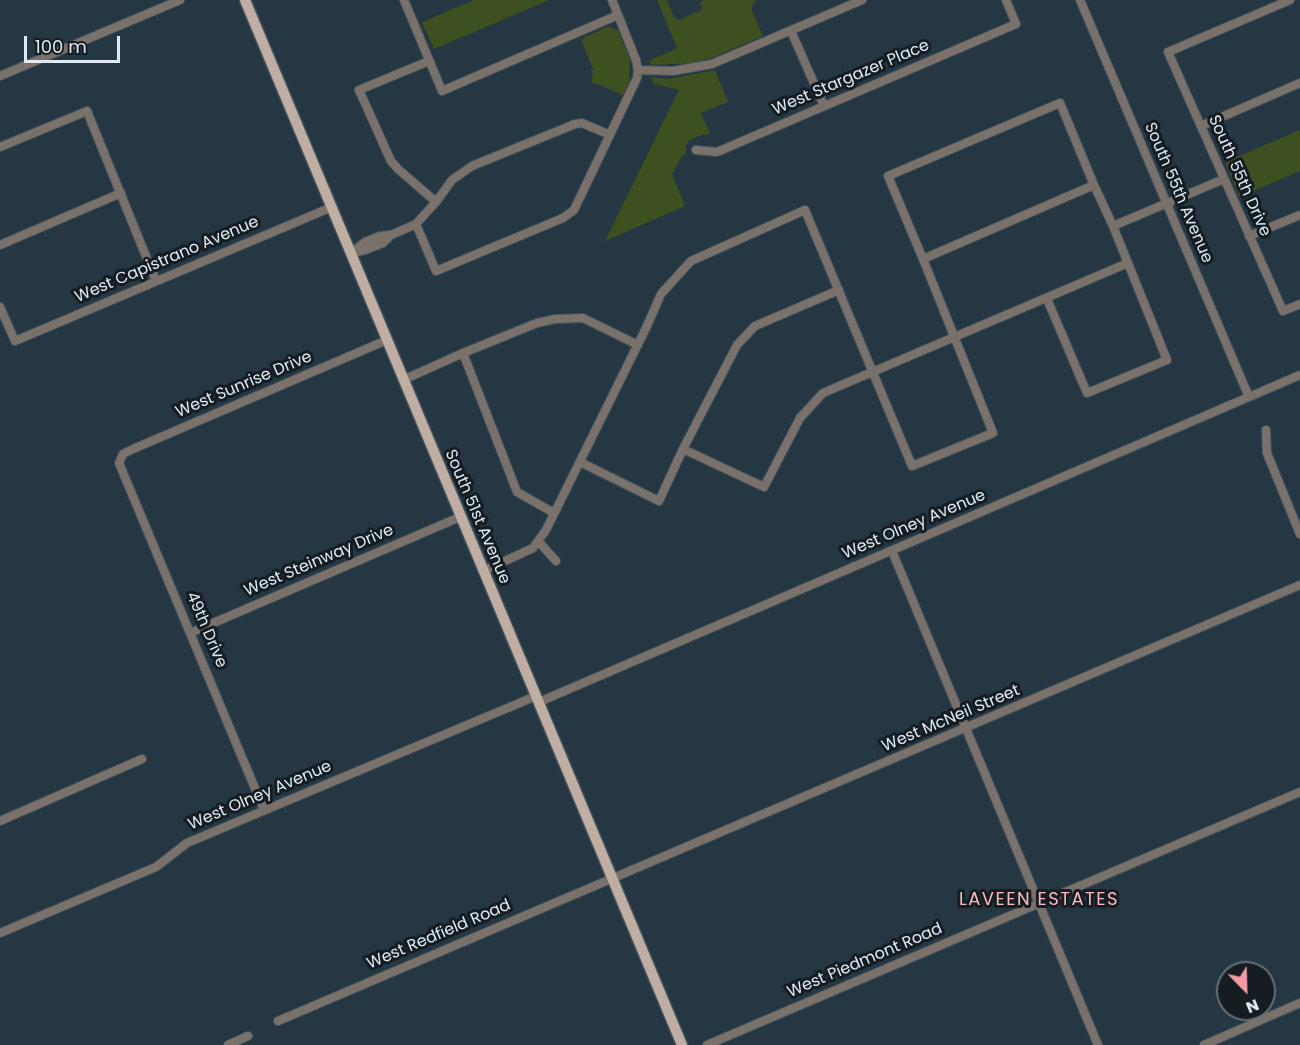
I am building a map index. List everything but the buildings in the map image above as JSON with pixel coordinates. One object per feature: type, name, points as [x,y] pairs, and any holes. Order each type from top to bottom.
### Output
[{"type":"main road","name":"South 51st Avenue","points":[[245,0],[682,1045]]},
{"type":"street","points":[[0,76],[180,0]]},
{"type":"street","points":[[404,0],[442,91],[618,15]]},
{"type":"street","points":[[416,224],[436,271],[563,218],[574,210],[633,88],[638,70],[633,50],[612,0]]},
{"type":"street","points":[[638,70],[667,71],[698,68],[712,64],[791,31],[844,4],[862,0]]},
{"type":"street","name":"West Stargazer Place","points":[[696,150],[717,152],[1016,24],[1006,0]]},
{"type":"street","name":"South 55th Avenue","points":[[1080,0],[1249,397]]},
{"type":"street","name":"South 55th Drive","points":[[1290,0],[1168,52],[1282,311],[1300,304]]},
{"type":"street","points":[[791,31],[824,106]]},
{"type":"street","points":[[429,61],[359,90],[391,161],[402,174],[436,202]]},
{"type":"street","points":[[1200,126],[1300,83]]},
{"type":"street","points":[[483,571],[533,548],[538,541],[555,513],[661,294],[692,261],[805,210],[912,466],[993,433],[888,176],[1060,103],[1167,360],[1087,393],[1047,299]]},
{"type":"street","points":[[0,147],[87,111],[156,281]]},
{"type":"street","points":[[351,253],[382,243],[391,235],[416,224],[462,171],[582,123],[610,135]]},
{"type":"street","points":[[1113,226],[1224,179]]},
{"type":"street","points":[[923,259],[1094,185]]},
{"type":"street","points":[[0,245],[121,193]]},
{"type":"street","name":"West Capistrano Avenue","points":[[0,307],[15,340],[332,207]]},
{"type":"street","points":[[1249,236],[1300,214]]},
{"type":"street","points":[[683,449],[764,487],[800,418],[823,393],[1128,263]]},
{"type":"street","points":[[580,462],[659,501],[737,345],[755,326],[839,290]]},
{"type":"street","points":[[403,380],[537,323],[555,319],[583,318],[638,345]]},
{"type":"street","name":"West Sunrise Drive","points":[[119,463],[123,454],[133,449],[387,340]]},
{"type":"street","points":[[463,353],[517,492],[555,513]]},
{"type":"street","name":"West Olney Avenue","points":[[0,933],[156,867],[187,843],[892,551],[1300,375]]},
{"type":"street","points":[[1266,430],[1267,453],[1300,534]]},
{"type":"street","name":"49th Drive","points":[[119,463],[264,810]]},
{"type":"street","name":"West Steinway Drive","points":[[190,633],[460,517]]},
{"type":"street","points":[[538,541],[556,561]]},
{"type":"street","points":[[892,551],[968,728],[1098,1045]]},
{"type":"street","name":"West McNeil Street","points":[[612,878],[1300,585]]},
{"type":"street","points":[[0,821],[142,759]]},
{"type":"street","name":"West Piedmont Road","points":[[707,1045],[1300,792]]},
{"type":"street","name":"West Redfield Road","points":[[278,1021],[612,878]]},
{"type":"street","points":[[1204,1045],[1300,1003]]},
{"type":"street","points":[[228,1045],[248,1036]]},
{"type":"green space","points":[[474,0],[549,0],[434,49],[422,22]]},
{"type":"green space","points":[[657,0],[667,0],[674,17],[679,20],[702,10],[700,2],[705,0],[758,0],[754,2],[751,9],[763,36],[711,58],[693,63],[651,65],[649,61],[677,48]]},
{"type":"green space","points":[[608,26],[618,30],[630,59],[629,84],[623,95],[592,83],[593,69],[581,39]]},
{"type":"green space","points":[[715,70],[728,102],[701,113],[710,134],[690,140],[686,146],[686,154],[682,156],[672,174],[685,206],[605,241],[679,90],[654,84],[651,77],[668,79]]},
{"type":"green space","points":[[1300,130],[1300,171],[1239,197],[1225,162]]},
{"type":"district","name":"LAVEEN ESTATES","points":[[1039,900]]}]
